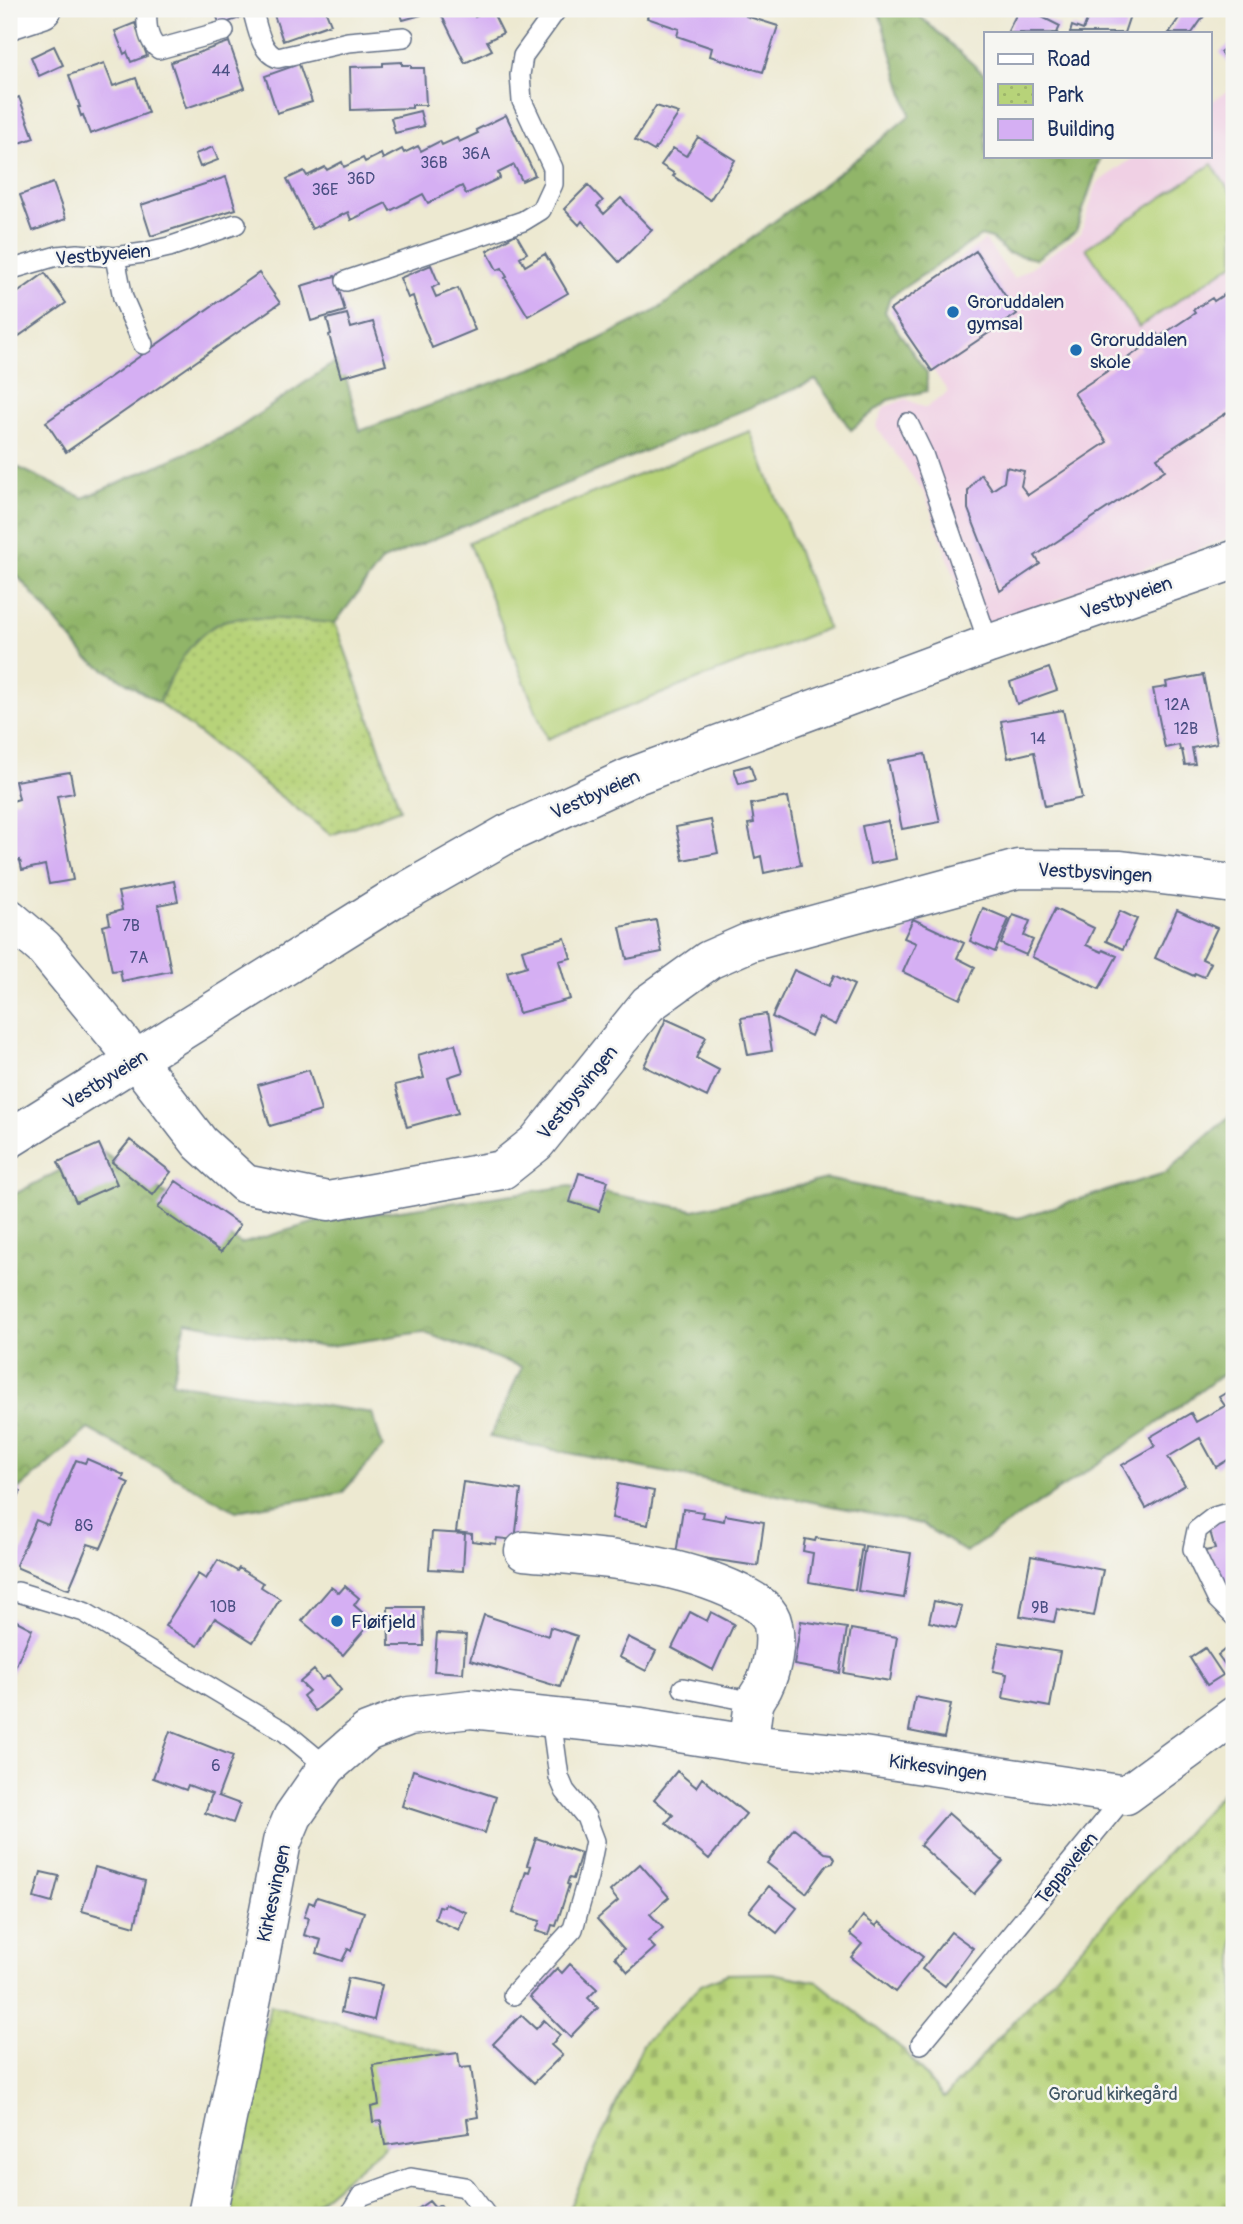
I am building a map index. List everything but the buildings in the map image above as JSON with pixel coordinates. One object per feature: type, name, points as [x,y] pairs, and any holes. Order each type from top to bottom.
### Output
[{"type":"street","points":[[9,20],[42,9]]},
{"type":"street","name":"Vestbyveien","points":[[9,1139],[391,900],[507,834],[631,777],[989,644],[1234,560]]},
{"type":"street","name":"Vestbysvingen","points":[[9,918],[44,948],[200,1143],[245,1184],[328,1201],[502,1170],[536,1143],[648,1004],[709,960],[750,942],[1018,869],[1121,870],[1234,884]]},
{"type":"street","points":[[524,1551],[618,1559],[670,1568],[711,1580],[752,1600],[769,1614],[774,1625],[774,1651],[765,1685],[755,1702],[749,1744]]},
{"type":"street","name":"Kirkesvingen","points":[[207,2215],[282,1842],[293,1816],[327,1767],[368,1732],[409,1716],[471,1709],[641,1727],[749,1744],[863,1756],[1126,1795]]},
{"type":"street","name":"Teppaveien","points":[[1126,1795],[1234,1716]]},
{"type":"lane","points":[[147,9],[150,39],[159,49],[224,31]]},
{"type":"lane","points":[[252,9],[266,51],[278,58],[348,42],[404,37]]},
{"type":"lane","points":[[346,281],[523,221],[541,210],[553,184],[553,168],[522,100],[520,75],[523,56],[557,9]]},
{"type":"lane","name":"Vestbyveien","points":[[9,270],[57,256],[77,254],[115,257],[169,247],[236,224]]},
{"type":"lane","points":[[115,257],[122,298],[143,344]]},
{"type":"lane","points":[[908,423],[923,454],[989,644]]},
{"type":"lane","points":[[1234,1511],[1214,1517],[1197,1530],[1193,1549],[1217,1599],[1234,1616]]},
{"type":"lane","points":[[18,1592],[84,1612],[285,1732],[327,1767]]},
{"type":"lane","points":[[683,1688],[755,1702]]},
{"type":"lane","points":[[513,1995],[573,1929],[595,1841],[586,1816],[565,1791],[559,1777],[551,1718]]},
{"type":"lane","name":"Teppaveien","points":[[921,2044],[1126,1795]]},
{"type":"lane","points":[[350,2215],[361,2196],[411,2178],[465,2188],[486,2215]]},
{"type":"shaded area","name":"Groruddalen skole","points":[[1234,86],[1234,536],[1040,606],[973,627],[925,494],[876,427],[884,407],[906,399],[926,408],[948,392],[890,307],[985,240],[1014,279],[1081,233],[1097,183],[1133,158],[1212,158],[1212,102]]},
{"type":"green space","points":[[878,9],[912,9],[984,74],[984,158],[1100,158],[1076,231],[1036,259],[1007,253],[992,239],[981,236],[890,297],[885,312],[927,373],[927,391],[888,400],[851,430],[816,380],[383,560],[335,623],[265,618],[223,621],[169,680],[159,703],[87,658],[9,566],[9,463],[83,498],[230,434],[341,358],[360,431],[566,356],[657,310],[866,152],[910,115]]},
{"type":"green space","points":[[1212,164],[1234,198],[1234,263],[1139,327],[1086,248]]},
{"type":"green space","points":[[750,431],[828,628],[547,739],[469,542]]},
{"type":"green space","points":[[265,618],[335,623],[400,809],[331,835],[159,703],[183,656],[200,636],[227,620]]},
{"type":"green space","points":[[1234,1112],[1234,1366],[1148,1430],[966,1552],[921,1524],[490,1437],[522,1367],[422,1332],[323,1347],[186,1322],[172,1383],[372,1413],[383,1447],[342,1493],[236,1511],[88,1429],[18,1490],[9,1503],[9,1197],[99,1150],[241,1244],[316,1222],[570,1186],[694,1210],[827,1179],[1018,1218],[1165,1173]]},
{"type":"green space","name":"Grorud kirkegård","points":[[1234,1780],[1234,2215],[566,2215],[643,2044],[701,1985],[727,1974],[772,1973],[818,1982],[905,2051],[944,2098]]},
{"type":"green space","points":[[270,2005],[457,2056],[386,2145],[306,2212],[306,2215],[229,2215],[243,2152]]},
{"type":"place","name":"Groruddalen gymsal","points":[[953,312]]},
{"type":"place","name":"Groruddalen skole","points":[[1076,350]]},
{"type":"place","name":"Fløifjeld","points":[[337,1621]]}]
